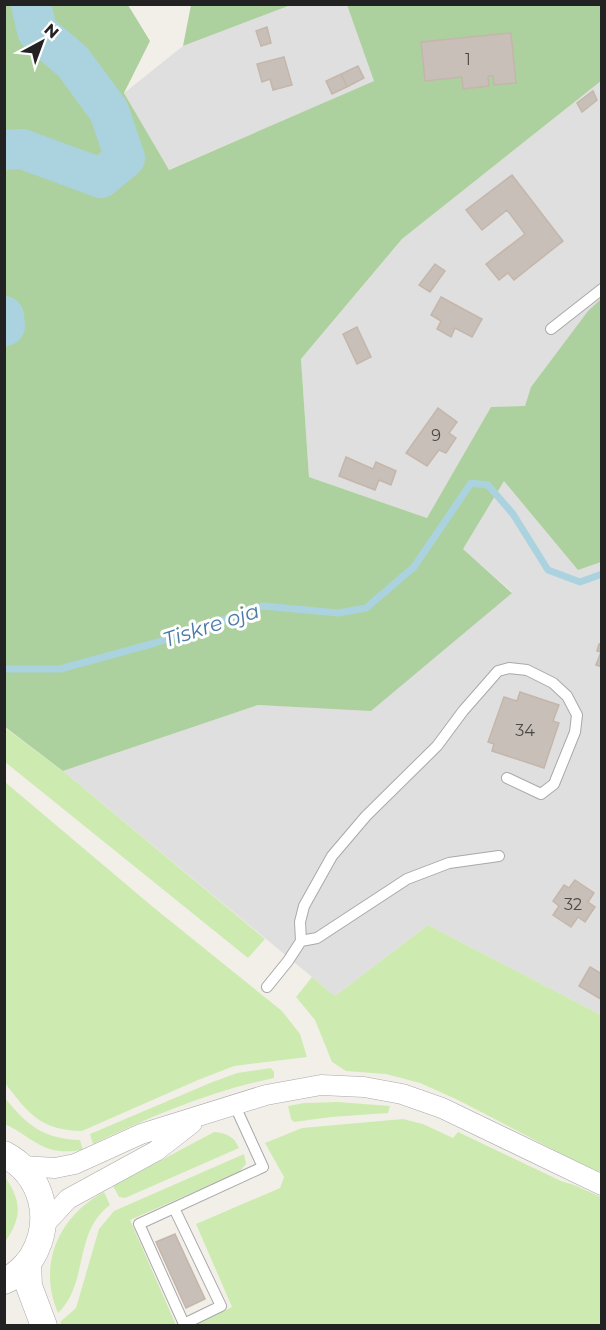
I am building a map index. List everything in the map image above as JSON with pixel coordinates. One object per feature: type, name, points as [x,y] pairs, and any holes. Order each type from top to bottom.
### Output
[{"type":"street","points":[[13,1160],[55,1168],[75,1164],[141,1134],[266,1095],[321,1085],[364,1087],[402,1094],[442,1108],[602,1185]]},
{"type":"street","points":[[44,1225],[68,1199],[156,1151],[201,1116]]},
{"type":"street","points":[[4,1281],[28,1263],[39,1245],[44,1225],[43,1203],[36,1183],[13,1160]]},
{"type":"street","points":[[28,1263],[29,1286],[44,1326]]},
{"type":"lane","points":[[551,329],[602,290]]},
{"type":"lane","points":[[267,987],[301,941],[300,922],[304,906],[332,856],[366,816],[437,746],[463,711],[498,671],[508,668],[527,670],[553,683],[567,696],[577,715],[575,732],[554,784],[548,791],[542,794],[507,778]]},
{"type":"lane","points":[[301,941],[317,938],[407,879],[449,863],[499,856]]},
{"type":"lane","points":[[174,1208],[221,1306],[184,1324],[139,1224],[263,1167],[235,1106]]},
{"type":"shaded area","points":[[291,5],[347,5],[375,81],[168,170],[124,93],[183,46]]},
{"type":"shaded area","points":[[601,81],[601,1015],[428,925],[335,996],[63,771],[258,705],[371,710],[512,592],[427,518],[309,477],[301,359],[402,239]]},
{"type":"green space","points":[[191,4],[291,5],[183,46]]},
{"type":"green space","points":[[4,5],[128,5],[150,41],[124,93],[169,170],[374,81],[347,5],[601,5],[601,81],[402,239],[301,359],[309,477],[427,518],[491,407],[525,406],[531,387],[588,311],[601,299],[601,562],[578,570],[504,481],[463,549],[512,593],[371,711],[258,705],[63,771],[5,727]]},
{"type":"green space","points":[[4,727],[63,771],[265,939],[248,958],[5,762]]},
{"type":"green space","points":[[5,782],[153,907],[282,1011],[300,1034],[307,1057],[234,1066],[82,1131],[46,1124],[29,1112],[5,1083]]},
{"type":"green space","points":[[428,925],[601,1015],[601,1170],[598,1173],[458,1100],[420,1083],[386,1074],[346,1071],[332,1062],[315,1020],[296,997],[312,977],[335,996]]},
{"type":"green space","points":[[271,1068],[274,1078],[250,1083],[182,1105],[93,1144],[90,1134],[237,1073]]},
{"type":"green space","points":[[4,1097],[28,1123],[56,1137],[80,1140],[83,1150],[49,1149],[5,1124]]},
{"type":"green space","points":[[338,1102],[390,1106],[388,1113],[294,1122],[288,1106]]},
{"type":"green space","points":[[403,1119],[423,1124],[453,1138],[458,1132],[561,1181],[601,1197],[601,1325],[192,1326],[232,1307],[196,1224],[280,1188],[284,1177],[265,1143],[302,1128]]},
{"type":"green space","points":[[214,1132],[229,1136],[239,1148],[125,1198],[119,1197],[113,1186]]},
{"type":"green space","points":[[244,1154],[246,1164],[239,1172],[130,1220],[176,1325],[62,1325],[60,1322],[76,1308],[99,1229],[114,1211]]},
{"type":"green space","points":[[5,1177],[15,1194],[18,1210],[15,1225],[5,1242]]},
{"type":"green space","points":[[104,1192],[110,1205],[98,1216],[91,1229],[85,1243],[74,1288],[68,1301],[58,1313],[52,1295],[50,1277],[51,1260],[56,1243],[75,1214]]},
{"type":"building","points":[[267,27],[271,43],[261,46],[256,31]]},
{"type":"building","points":[[511,33],[516,83],[494,85],[493,76],[488,76],[489,86],[463,89],[462,77],[425,81],[421,42]]},
{"type":"building","points":[[284,57],[292,85],[273,90],[270,79],[262,82],[257,64]]},
{"type":"building","points":[[358,66],[364,78],[347,87],[341,74]]},
{"type":"building","points":[[341,74],[347,87],[332,94],[326,81]]},
{"type":"building","points":[[593,91],[597,100],[582,112],[577,103]]},
{"type":"building","points":[[512,175],[563,241],[514,280],[508,273],[499,280],[486,264],[525,234],[507,210],[482,230],[466,210]]},
{"type":"building","points":[[435,264],[445,271],[430,292],[419,285]]},
{"type":"building","points":[[441,297],[482,319],[472,337],[455,328],[451,337],[437,329],[441,321],[431,315]]},
{"type":"building","points":[[357,327],[371,357],[357,364],[343,334]]},
{"type":"building","points":[[438,408],[457,422],[449,433],[456,438],[446,453],[439,450],[427,466],[406,453]]},
{"type":"building","points":[[346,457],[373,469],[376,462],[396,471],[391,485],[379,480],[375,490],[339,476]]},
{"type":"building","points":[[599,644],[602,644],[602,667],[596,665],[601,652],[597,651]]},
{"type":"building","points":[[520,692],[559,705],[553,721],[559,723],[544,768],[492,751],[494,744],[488,742],[504,697],[517,701]]},
{"type":"building","points":[[575,880],[594,893],[588,902],[595,907],[585,922],[578,917],[571,927],[553,915],[559,906],[553,901],[564,885],[569,888]]},
{"type":"building","points":[[590,967],[602,974],[602,1000],[579,986]]},
{"type":"building","points":[[175,1234],[205,1299],[186,1308],[156,1242]]},
{"type":"waterway","name":"Tiskre oja","points":[[4,150],[22,149],[101,178],[125,158],[109,111],[73,62],[37,31],[31,4]]},
{"type":"waterway","name":"Tiskre oja","points":[[4,316],[5,326]]},
{"type":"waterway","name":"Tiskre oja","points":[[4,326],[4,340]]},
{"type":"waterway","name":"Tiskre oja","points":[[4,669],[60,669],[155,643],[263,606],[338,613],[366,608],[414,567],[471,483],[488,485],[513,514],[548,570],[580,582],[602,574]]}]
